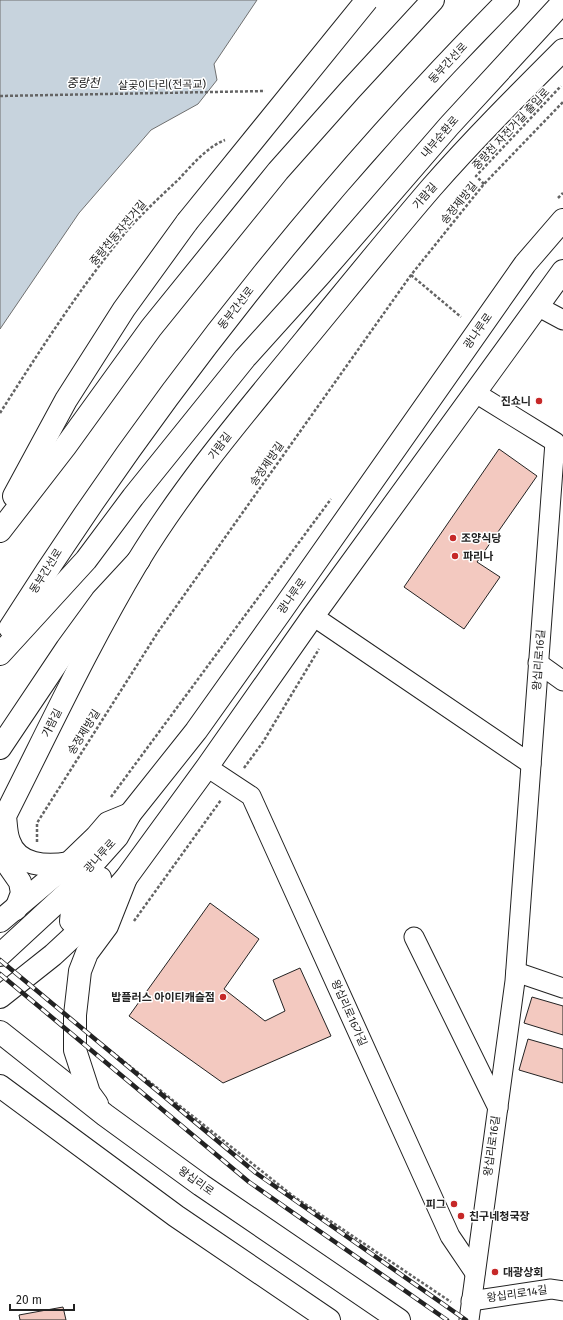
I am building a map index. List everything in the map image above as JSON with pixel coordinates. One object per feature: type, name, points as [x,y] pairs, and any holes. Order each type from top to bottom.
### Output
[{"type":"main road","points":[[0,521],[66,400],[124,309],[187,222],[367,0]]},
{"type":"main road","points":[[0,531],[65,447],[151,328],[278,171],[433,0]]},
{"type":"main road","name":"동부간선로","points":[[0,644],[62,546],[121,462],[253,287],[374,143],[508,0]]},
{"type":"main road","name":"내부순환로","points":[[0,654],[86,560],[184,432],[245,358],[514,54],[563,2]]},
{"type":"main road","name":"가람길","points":[[69,863],[52,866],[27,862],[12,849],[2,822],[113,606],[139,560],[179,500],[248,409],[430,189],[496,117],[563,50]]},
{"type":"main road","name":"광나루로","points":[[0,955],[66,894],[117,837],[130,814],[196,731],[525,264],[563,220]]},
{"type":"main road","points":[[0,997],[53,955],[80,930],[126,878],[208,767],[313,616],[536,306],[563,271]]},
{"type":"main road","points":[[510,285],[536,306]]},
{"type":"main road","points":[[0,748],[67,648],[102,600],[139,560]]},
{"type":"main road","points":[[8,914],[69,863],[108,823],[130,814]]},
{"type":"main road","points":[[80,930],[71,921],[72,910],[106,871],[117,837]]},
{"type":"main road","points":[[0,852],[20,882],[22,893],[8,914]]},
{"type":"main road","points":[[105,1115],[89,1093],[75,1050],[75,1015],[80,972],[87,953],[107,926],[126,878]]},
{"type":"main road","name":"왕십리로","points":[[0,1032],[105,1115],[201,1185],[399,1320]]},
{"type":"main road","points":[[0,1086],[176,1216],[329,1320]]},
{"type":"street","points":[[536,306],[563,320]]},
{"type":"street","name":"왕십리로16길","points":[[470,1312],[516,972],[555,442],[474,392]]},
{"type":"street","points":[[313,616],[531,764]]},
{"type":"street","points":[[538,663],[563,681]]},
{"type":"street","name":"왕십리로16가길","points":[[208,767],[251,796],[450,1236],[475,1273]]},
{"type":"street","points":[[414,937],[498,1108]]},
{"type":"street","points":[[516,972],[563,988]]},
{"type":"street","name":"왕십리로14길","points":[[470,1312],[551,1289],[563,1291]]},
{"type":"path","name":"중랑천 자전거길 출입로","points":[[484,184],[476,176],[563,83]]},
{"type":"path","name":"살곶이다리(전곡교)","points":[[0,96],[269,91]]},
{"type":"path","name":"송정제방길","points":[[42,864],[37,848],[37,823],[158,632],[411,275],[484,184],[563,102]]},
{"type":"path","name":"중랑천동자전거길","points":[[0,413],[76,299],[133,225],[216,143],[230,138]]},
{"type":"path","points":[[558,199],[563,193]]},
{"type":"path","points":[[411,275],[478,331]]},
{"type":"path","points":[[110,798],[332,498]]},
{"type":"path","points":[[131,925],[263,742],[331,628]]},
{"type":"path","points":[[92,1037],[293,1196],[470,1312]]},
{"type":"water","name":"중랑천","points":[[0,0],[257,0],[214,64],[217,80],[198,104],[151,130],[79,213],[0,329]]},
{"type":"building","points":[[499,449],[537,476],[477,562],[500,577],[464,629],[404,587]]},
{"type":"building","points":[[210,903],[259,939],[224,989],[265,1021],[285,1011],[273,980],[300,968],[331,1036],[223,1083],[129,1016]]},
{"type":"building","points":[[532,997],[563,1006],[563,1035],[524,1023]]},
{"type":"building","points":[[528,1039],[563,1049],[563,1083],[519,1070]]},
{"type":"building","points":[[63,1307],[66,1320],[20,1320],[19,1315]]},
{"type":"railway","points":[[0,960],[256,1173],[466,1320]]},
{"type":"railway","points":[[0,974],[249,1182],[447,1320]]},
{"type":"place","name":"진쇼니","points":[[539,401]]},
{"type":"place","name":"조양식당","points":[[453,538]]},
{"type":"place","name":"파리나","points":[[455,556]]},
{"type":"place","name":"밥플러스 아이티캐슬점","points":[[223,997]]},
{"type":"place","name":"피그","points":[[454,1204]]},
{"type":"place","name":"친구네청국장","points":[[461,1216]]},
{"type":"place","name":"대광상회","points":[[495,1272]]}]
